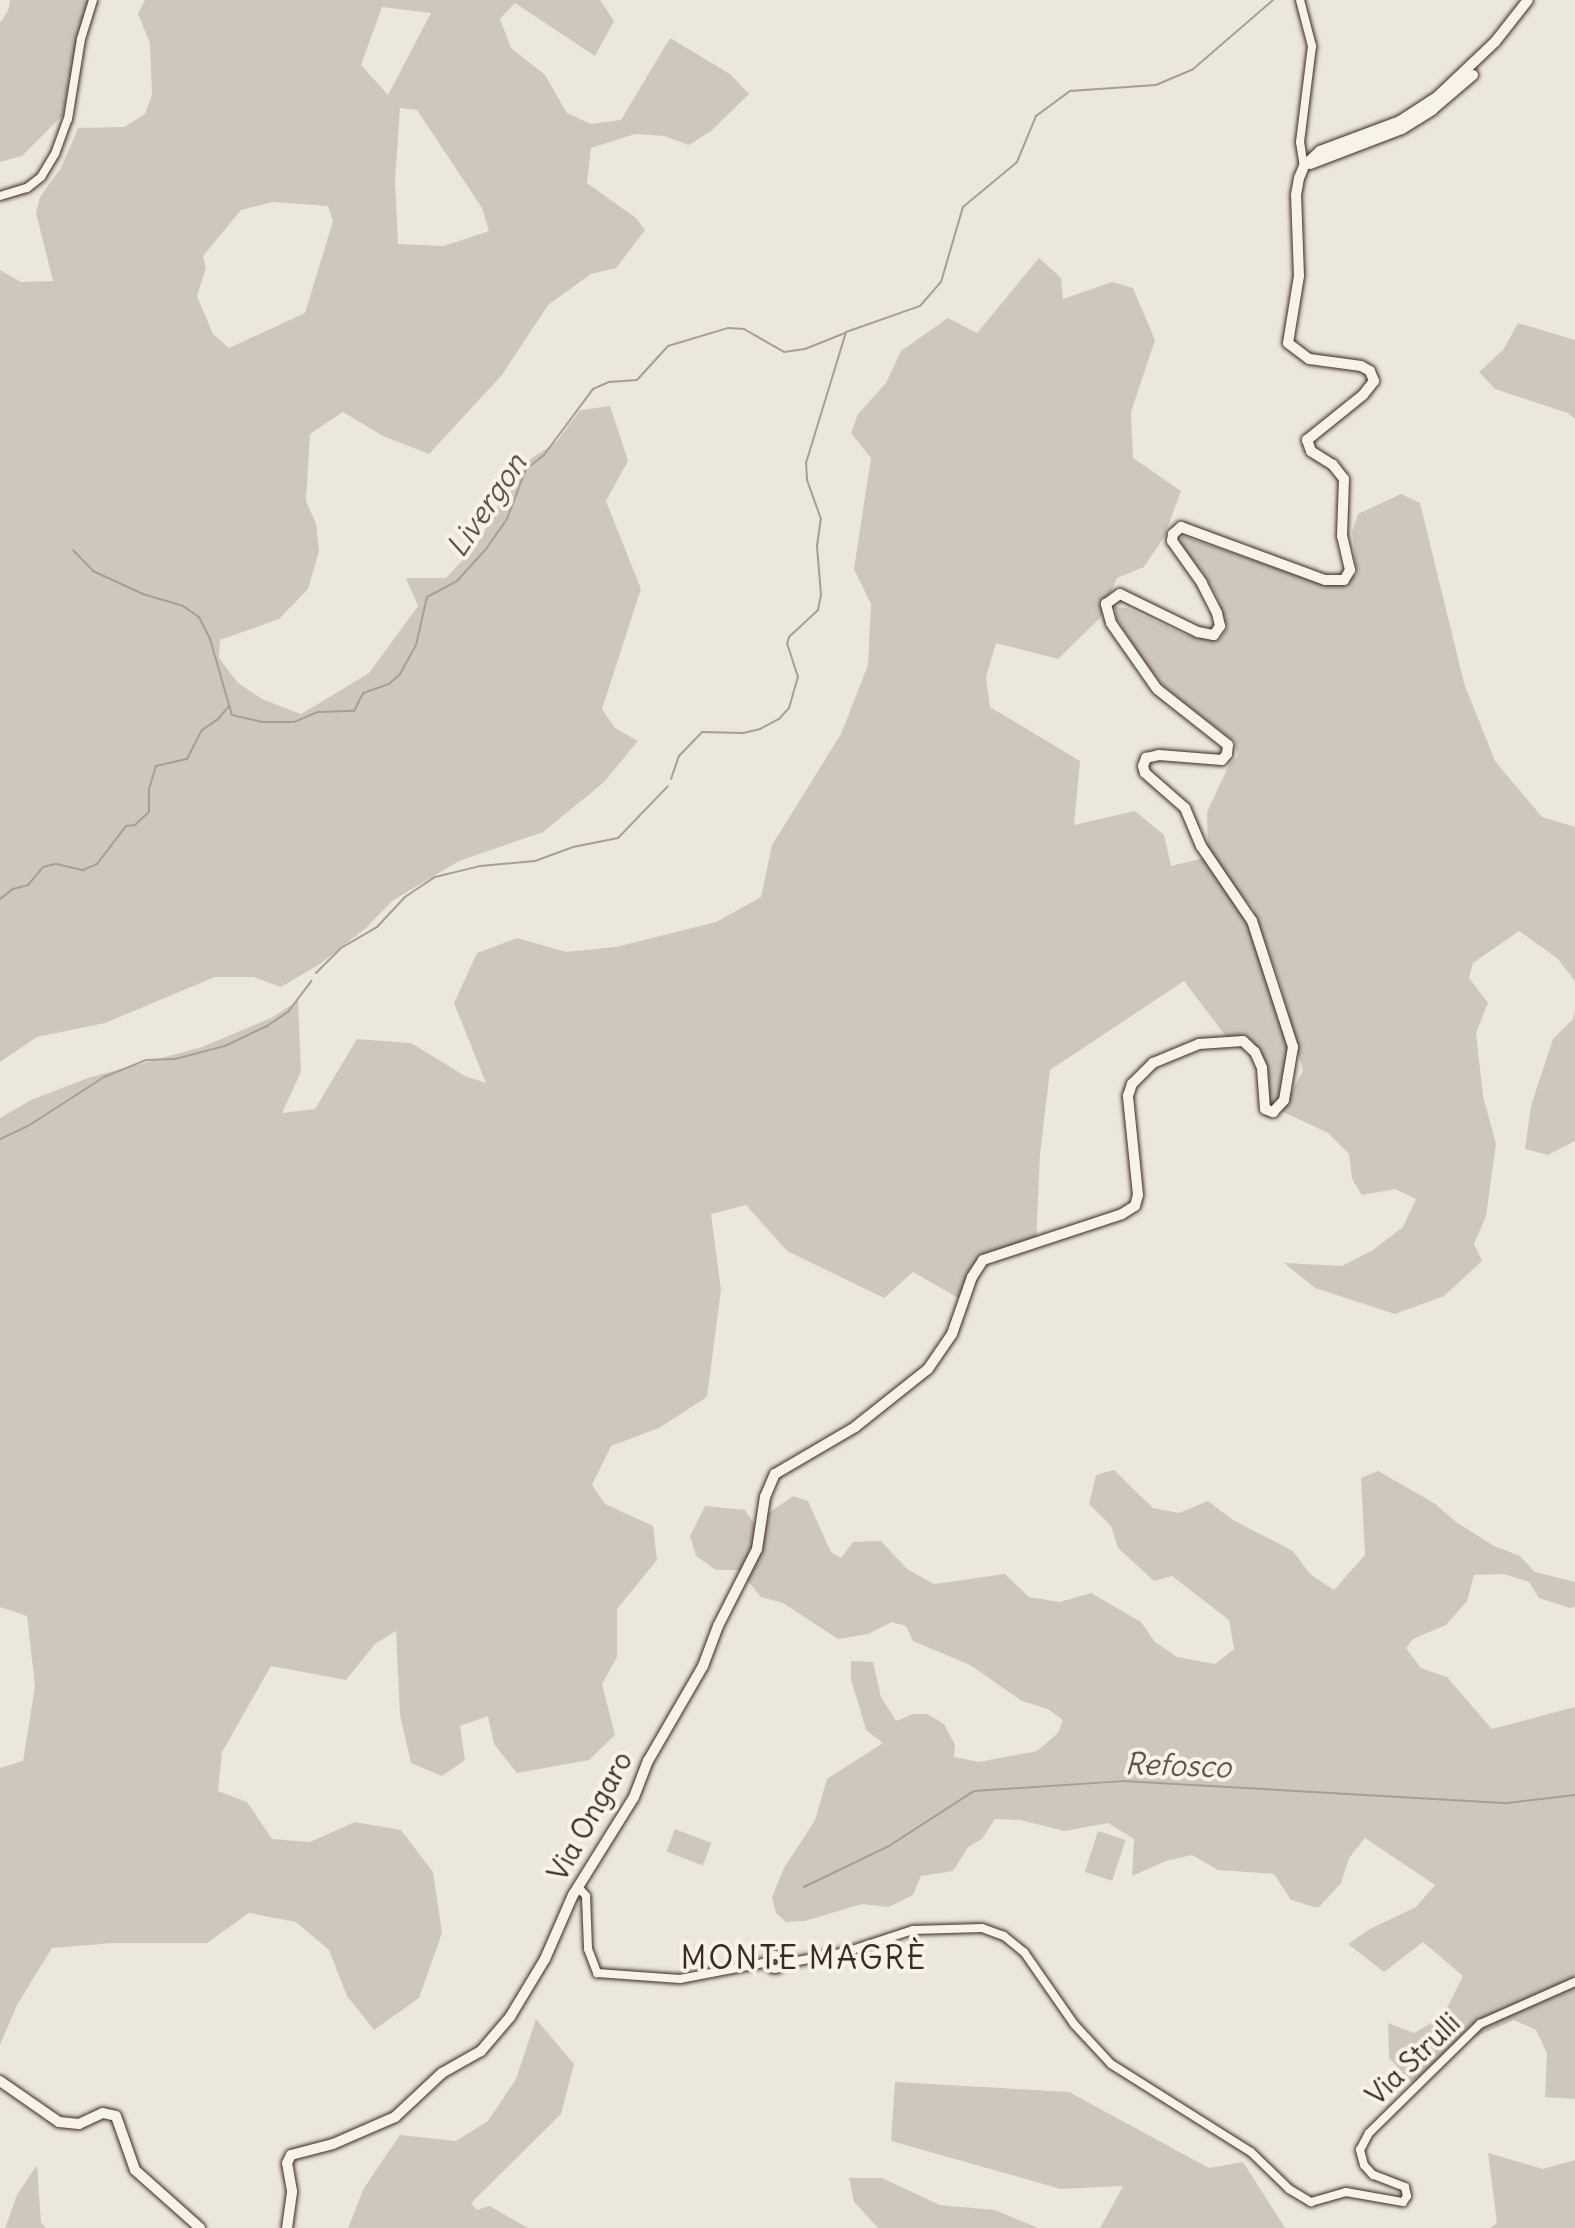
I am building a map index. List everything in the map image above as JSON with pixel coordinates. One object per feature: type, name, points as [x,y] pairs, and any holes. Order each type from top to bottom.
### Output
[{"type":"main road","points":[[1304,166],[1320,151],[1400,121],[1437,97],[1495,42],[1528,0]]},
{"type":"main road","points":[[1304,166],[1356,149],[1432,110],[1482,66],[1535,0]]},
{"type":"main road","name":"Via Ongaro","points":[[287,2228],[292,2191],[288,2158],[333,2144],[395,2117],[442,2073],[481,2051],[510,2017],[545,1959],[578,1887],[634,1797],[648,1761],[703,1666],[718,1626],[757,1549],[765,1497],[775,1474],[785,1465],[855,1427],[928,1369],[946,1346],[972,1277],[983,1260],[1006,1249],[1122,1214],[1135,1206],[1138,1195],[1128,1096],[1140,1075],[1167,1055],[1199,1044],[1243,1041],[1255,1052],[1262,1068],[1265,1109],[1273,1112],[1279,1109],[1288,1089],[1293,1047],[1246,909],[1201,846],[1185,808],[1145,773],[1143,766],[1146,758],[1159,755],[1222,760],[1228,745],[1157,689],[1111,623],[1106,604],[1120,594],[1198,632],[1214,635],[1220,626],[1217,613],[1202,583],[1172,541],[1173,534],[1181,527],[1325,580],[1337,582],[1350,570],[1342,536],[1344,479],[1333,465],[1311,451],[1307,440],[1373,386],[1374,377],[1361,366],[1309,359],[1299,355],[1288,343],[1299,276],[1296,195],[1304,166]]},
{"type":"main road","points":[[0,2081],[59,2122],[79,2124],[103,2113],[112,2114],[121,2124],[128,2156],[141,2178],[200,2228]]},
{"type":"street","points":[[0,196],[27,188],[41,177],[55,154],[68,119],[81,39],[93,0]]},
{"type":"street","points":[[1300,0],[1312,46],[1300,142],[1304,166]]},
{"type":"street","name":"Via Strulli","points":[[578,1887],[586,1896],[588,1949],[597,1973],[680,1979],[768,1962],[776,1955],[782,1964],[846,1952],[913,1930],[982,1928],[1004,1936],[1024,1952],[1089,2043],[1111,2064],[1251,2152],[1305,2201],[1318,2202],[1346,2192],[1399,2203],[1407,2196],[1405,2187],[1373,2175],[1364,2165],[1360,2150],[1369,2133],[1480,2024],[1575,1982]]},
{"type":"shaded area","points":[[10,0],[91,0],[77,40],[63,115],[22,156],[0,162],[0,23],[8,11]]},
{"type":"shaded area","points":[[145,0],[600,0],[614,21],[595,56],[515,3],[500,19],[511,48],[545,75],[567,113],[591,124],[621,120],[670,38],[730,74],[749,94],[711,131],[689,145],[664,136],[635,134],[591,148],[587,183],[636,218],[645,230],[616,268],[591,274],[548,305],[502,375],[429,454],[383,436],[343,412],[310,434],[306,501],[316,524],[319,551],[308,589],[279,619],[220,640],[219,658],[238,683],[262,699],[301,714],[328,698],[369,673],[418,606],[406,578],[446,578],[478,543],[507,489],[529,460],[556,442],[580,410],[610,406],[628,461],[606,501],[641,589],[602,709],[615,728],[638,741],[603,783],[543,832],[459,861],[392,901],[366,928],[320,964],[281,987],[253,977],[215,977],[105,1023],[37,1037],[0,1062],[0,270],[21,282],[53,281],[36,213],[40,197],[61,168],[78,128],[124,127],[145,114],[152,95],[150,43],[138,14]],"holes":[[[382,7],[431,13],[388,95],[361,65]],[[400,108],[417,110],[482,208],[489,231],[444,246],[398,244],[395,181]],[[273,202],[328,206],[333,221],[305,313],[229,348],[213,334],[197,296],[206,268],[203,256],[241,210]]]},
{"type":"shaded area","points":[[1039,258],[1061,278],[1063,299],[1112,282],[1133,288],[1155,340],[1131,412],[1133,458],[1181,491],[1164,537],[1144,567],[1117,578],[1100,618],[1058,659],[996,643],[986,677],[990,707],[1080,761],[1074,825],[1135,811],[1164,835],[1171,866],[1208,857],[1207,812],[1229,765],[1238,755],[1234,741],[1168,690],[1145,665],[1116,617],[1115,607],[1127,608],[1185,635],[1207,640],[1221,638],[1227,628],[1218,598],[1205,575],[1180,544],[1183,536],[1285,571],[1341,585],[1357,574],[1352,532],[1358,514],[1401,494],[1420,503],[1464,683],[1495,761],[1542,817],[1575,827],[1575,981],[1557,958],[1519,931],[1473,963],[1469,978],[1488,1003],[1476,1033],[1483,1096],[1496,1144],[1486,1216],[1474,1244],[1482,1261],[1444,1296],[1395,1314],[1315,1288],[1284,1263],[1342,1266],[1373,1250],[1403,1227],[1416,1199],[1395,1189],[1362,1195],[1352,1179],[1349,1154],[1328,1133],[1281,1111],[1303,1071],[1280,983],[1253,908],[1218,868],[1239,899],[1293,1047],[1288,1089],[1271,1108],[1264,1104],[1255,1052],[1228,1039],[1184,981],[1050,1070],[1040,1154],[1036,1244],[996,1256],[983,1267],[967,1303],[913,1272],[884,1298],[787,1251],[746,1205],[711,1214],[721,1290],[707,1397],[659,1428],[611,1446],[592,1485],[605,1504],[653,1526],[657,1560],[617,1609],[617,1657],[602,1684],[615,1735],[589,1760],[517,1773],[494,1744],[488,1716],[460,1726],[465,1760],[442,1776],[411,1763],[400,1715],[396,1631],[375,1644],[346,1680],[271,1666],[222,1752],[218,1791],[247,1802],[272,1839],[310,1842],[355,1822],[401,1830],[433,1872],[442,1933],[419,1998],[374,2030],[347,1996],[329,1950],[296,1922],[249,1913],[207,1943],[113,1943],[52,1948],[17,2005],[0,2045],[0,1768],[23,1761],[35,1686],[27,1616],[0,1607],[0,1118],[31,1100],[88,1078],[202,1047],[271,1018],[298,1001],[301,1072],[282,1113],[315,1109],[357,1039],[411,1043],[465,1076],[486,1083],[454,1003],[477,953],[517,938],[566,952],[616,947],[716,922],[761,897],[772,845],[841,734],[868,665],[871,604],[854,569],[871,458],[851,433],[858,414],[886,383],[901,351],[948,318],[977,333]]},
{"type":"shaded area","points":[[1518,323],[1575,340],[1575,419],[1568,413],[1495,389],[1479,372],[1503,350]]},
{"type":"shaded area","points":[[1575,1010],[1575,1141],[1548,1155],[1525,1149],[1531,1106],[1553,1039],[1573,1019]]},
{"type":"shaded area","points":[[1114,1470],[1153,1508],[1179,1513],[1208,1501],[1233,1520],[1293,1551],[1310,1574],[1334,1590],[1365,1555],[1361,1478],[1378,1471],[1434,1503],[1456,1522],[1494,1546],[1520,1556],[1535,1572],[1575,1582],[1575,1607],[1570,1608],[1539,1598],[1529,1582],[1504,1574],[1474,1575],[1467,1601],[1446,1625],[1413,1639],[1406,1648],[1421,1668],[1447,1677],[1492,1729],[1575,1707],[1575,2099],[1545,2097],[1547,2053],[1536,2030],[1514,2020],[1468,2040],[1419,2090],[1389,2058],[1388,2023],[1414,2033],[1443,2016],[1463,1976],[1423,1942],[1384,1972],[1348,1944],[1370,1929],[1416,1907],[1435,1885],[1365,1838],[1349,1858],[1341,1883],[1318,1908],[1291,1900],[1274,1874],[1218,1870],[1192,1855],[1166,1861],[1132,1876],[1134,1839],[1108,1823],[1065,1831],[1020,1820],[995,1819],[982,1839],[968,1847],[953,1871],[921,1876],[913,1895],[889,1907],[862,1904],[805,1921],[786,1922],[776,1913],[772,1897],[784,1868],[815,1820],[827,1779],[883,1743],[866,1730],[851,1679],[851,1661],[873,1662],[881,1697],[896,1721],[913,1714],[927,1714],[944,1724],[955,1745],[954,1757],[979,1762],[1037,1751],[1058,1733],[1063,1720],[1048,1709],[1022,1701],[970,1665],[913,1641],[906,1626],[892,1622],[868,1634],[838,1639],[783,1603],[761,1597],[739,1570],[716,1570],[696,1556],[690,1536],[705,1506],[745,1510],[754,1523],[793,1496],[808,1501],[831,1552],[841,1558],[853,1542],[881,1541],[907,1569],[934,1584],[1005,1574],[1029,1597],[1060,1602],[1091,1593],[1141,1622],[1155,1642],[1177,1657],[1215,1664],[1234,1649],[1229,1620],[1172,1576],[1154,1581],[1118,1548],[1111,1526],[1089,1504],[1096,1475]]},
{"type":"shaded area","points":[[675,1829],[711,1843],[703,1865],[666,1851]]},
{"type":"shaded area","points":[[1098,1831],[1126,1840],[1112,1881],[1085,1872]]},
{"type":"shaded area","points":[[536,2019],[574,2064],[561,2114],[471,2203],[477,2210],[489,2206],[528,2228],[348,2228],[364,2188],[400,2135],[456,2141],[488,2121],[516,2079]]},
{"type":"shaded area","points":[[895,2082],[1069,2092],[1209,2168],[1243,2162],[1285,2228],[1100,2228],[1123,2186],[1061,2189],[891,2141]]},
{"type":"shaded area","points":[[1488,2153],[1543,2169],[1575,2160],[1575,2228],[1490,2228],[1497,2223]]},
{"type":"shaded area","points":[[37,2165],[41,2223],[46,2228],[5,2228],[17,2195]]},
{"type":"shaded area","points":[[849,2178],[882,2178],[940,2205],[995,2210],[1038,2228],[878,2228],[854,2202]]},
{"type":"waterway","points":[[671,779],[679,756],[702,732],[743,733],[760,729],[779,719],[789,708],[798,677],[787,644],[789,637],[818,610],[821,595],[817,546],[821,519],[807,480],[806,463],[846,332],[920,306],[941,282],[963,207],[1017,162],[1036,116],[1070,91],[1156,85],[1192,70],[1273,0]]},
{"type":"waterway","name":"Livergon","points":[[73,550],[93,571],[143,594],[183,606],[199,617],[210,639],[232,715],[262,722],[294,722],[318,712],[354,711],[363,693],[389,684],[400,674],[416,645],[427,597],[457,581],[486,549],[507,519],[526,469],[544,455],[593,389],[609,382],[637,380],[668,346],[728,328],[744,329],[784,352],[805,349],[845,333]]},
{"type":"waterway","points":[[0,899],[13,889],[28,885],[43,867],[56,864],[83,870],[97,864],[126,826],[135,825],[149,812],[149,789],[156,766],[187,759],[202,730],[217,720],[229,706]]},
{"type":"waterway","points":[[316,973],[341,948],[377,927],[405,897],[435,877],[480,866],[535,861],[573,847],[618,838],[668,786]]},
{"type":"waterway","points":[[0,1139],[28,1126],[104,1077],[146,1060],[175,1059],[225,1046],[267,1026],[288,1012],[311,981]]},
{"type":"waterway","name":"Refosco","points":[[804,1887],[889,1846],[974,1791],[1123,1781],[1507,1803],[1575,1795]]},
{"type":"district","name":"MONTE MAGRÈ","points":[[804,1958]]}]
